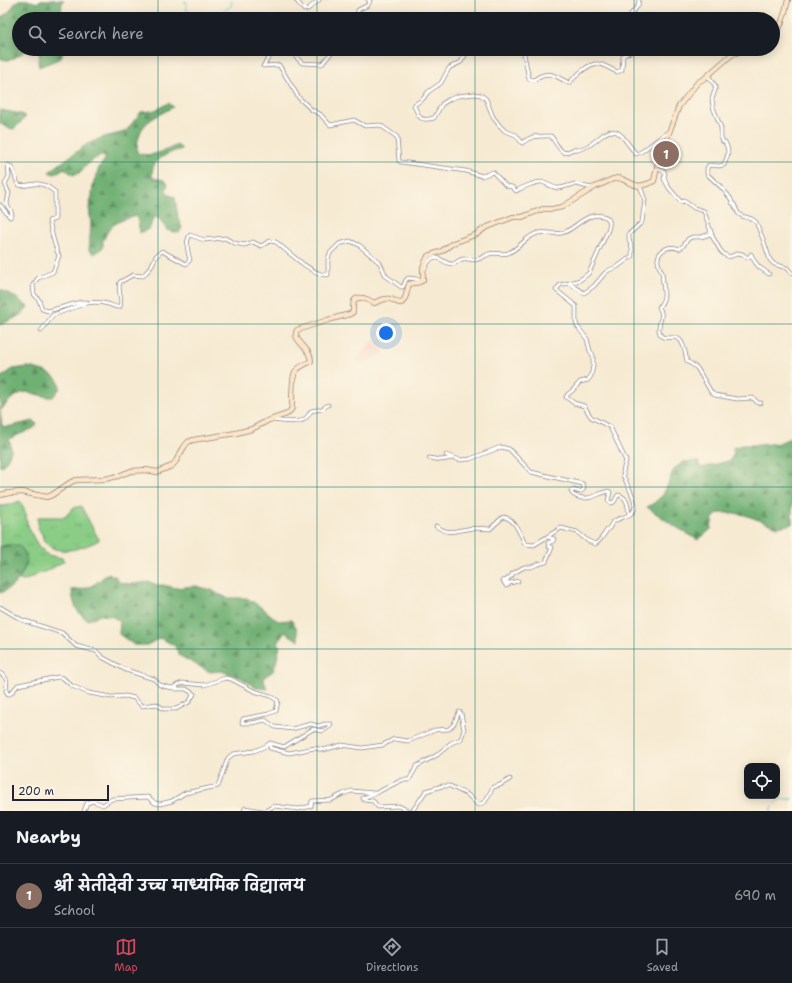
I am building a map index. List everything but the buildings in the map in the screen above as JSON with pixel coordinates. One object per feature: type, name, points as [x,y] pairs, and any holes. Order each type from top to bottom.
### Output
[{"type":"main road","points":[[780,26],[788,0]]},
{"type":"main road","points":[[0,495],[22,492],[47,496],[52,495],[76,480],[105,479],[131,471],[146,470],[157,472],[172,466],[188,442],[252,429],[267,421],[287,414],[292,408],[295,372],[311,361],[311,357],[308,352],[296,336],[297,330],[350,314],[353,312],[354,301],[356,299],[360,298],[369,300],[374,303],[388,299],[397,304],[401,303],[405,298],[409,284],[423,280],[423,267],[428,256],[442,251],[457,241],[464,240],[477,234],[485,228],[543,209],[562,207],[594,188],[613,179],[619,178],[634,185],[640,186],[654,180],[660,153],[679,106],[698,82],[708,76],[730,56]]},
{"type":"street","points":[[296,0],[304,10],[308,9],[318,0]]},
{"type":"street","points":[[358,12],[358,10],[368,5],[370,1],[368,0]]},
{"type":"street","points":[[633,12],[638,6],[639,0]]},
{"type":"street","points":[[270,56],[263,66],[279,66],[299,98],[312,110],[320,114],[330,125],[354,120],[365,126],[380,126],[397,138],[399,160],[401,162],[466,171],[482,176],[493,172],[505,185],[512,187],[516,191],[524,186],[540,182],[556,188],[575,184],[588,188],[594,186],[594,188]]},
{"type":"street","points":[[295,56],[302,63],[322,64],[329,56]]},
{"type":"street","points":[[464,56],[461,62],[449,68],[441,83],[428,92],[423,99],[414,105],[422,119],[426,120],[434,118],[442,104],[458,96],[474,94],[482,95],[486,99],[493,117],[500,126],[505,131],[516,135],[522,143],[533,137],[551,136],[561,151],[564,152],[574,149],[578,150],[590,145],[610,131],[617,132],[622,136],[636,154],[641,152],[670,129]]},
{"type":"street","points":[[524,56],[529,79],[534,80],[540,76],[548,74],[569,82],[593,64],[600,64],[617,72],[622,70],[623,56]]},
{"type":"street","points":[[708,76],[716,87],[712,100],[713,107],[721,128],[721,137],[728,148],[728,154],[724,165],[709,165],[707,168],[707,174],[731,199],[738,213],[756,222],[770,260],[774,264],[787,268],[792,272]]},
{"type":"street","points":[[0,205],[10,217],[12,215],[7,203],[9,193],[5,184],[9,176],[8,165],[15,173],[16,181],[19,185],[24,186],[40,184],[45,185],[55,192],[55,219],[49,221],[55,247],[59,256],[53,272],[38,278],[33,285],[34,294],[39,300],[42,309],[48,311],[81,302],[109,304],[116,308],[120,307],[122,301],[118,287],[120,282],[133,275],[143,276],[151,267],[156,256],[162,251],[186,264],[190,260],[187,247],[188,238],[190,235],[204,240],[225,238],[234,244],[244,245],[253,242],[260,246],[270,241],[276,242],[311,270],[324,275],[328,275],[328,259],[330,253],[339,244],[350,241],[360,245],[380,263],[386,276],[401,287],[408,278],[421,281]]},
{"type":"street","points":[[657,169],[664,171],[664,179],[681,202],[684,201],[694,208],[704,211],[710,231],[721,252],[729,257],[738,253],[743,254],[747,258],[751,254],[759,267],[769,274]]},
{"type":"street","points":[[569,283],[584,292],[594,286],[605,273],[617,267],[632,256],[629,234],[642,222],[645,200],[640,186]]},
{"type":"street","points":[[423,272],[428,262],[435,257],[446,264],[452,264],[464,258],[477,260],[489,254],[508,253],[530,236],[540,232],[560,234],[593,215],[597,214],[606,216],[609,219],[610,223],[608,230],[589,273],[580,280],[560,285],[556,290],[576,306],[577,326],[586,339],[593,355],[592,376],[588,380],[580,382],[566,397],[574,403],[584,406],[591,416],[610,427],[626,461],[623,474],[634,499],[635,507],[629,515],[614,521],[605,532],[601,540],[595,544],[588,541],[577,532],[561,528],[534,545],[525,544],[513,522],[507,517],[503,517],[490,529],[468,528],[454,532],[445,532],[436,526]]},
{"type":"street","points":[[710,231],[710,234],[688,239],[679,249],[675,247],[666,248],[658,258],[658,263],[663,276],[664,290],[664,296],[659,306],[662,318],[659,326],[659,333],[664,338],[677,337],[680,339],[684,347],[687,361],[697,368],[711,392],[715,395],[737,399],[753,398],[758,403],[761,403]]},
{"type":"street","points":[[41,331],[53,316],[92,302]]},
{"type":"street","points":[[271,420],[289,422],[298,421],[305,419],[311,411],[322,409],[328,405]]},
{"type":"street","points":[[446,455],[460,460],[470,459],[501,447],[509,449],[531,472],[583,484],[584,488],[581,492],[574,490],[571,491],[574,496],[587,499],[609,491],[608,501],[611,503],[614,502],[618,495],[622,495],[628,504],[629,515]]},
{"type":"street","points":[[429,458],[441,460],[453,458]]},
{"type":"street","points":[[504,582],[503,581],[508,580],[508,578],[512,576],[512,574],[524,567],[531,567],[546,562],[547,556],[552,547],[549,547],[548,543],[554,539],[547,537]]},
{"type":"street","points":[[504,582],[510,583],[518,581]]},
{"type":"street","points":[[504,582],[508,585],[506,586]]},
{"type":"street","points":[[0,607],[22,620],[62,633],[76,646],[96,651],[102,657],[126,670],[154,679],[160,685],[173,688],[183,683],[205,685],[225,678],[231,679],[254,692],[271,696],[278,701],[276,711],[243,719],[242,723],[252,723],[265,720],[275,727],[292,728],[311,724],[318,726],[331,724],[323,731],[313,729],[284,747],[270,743]]},
{"type":"street","points":[[0,673],[5,676],[7,680],[6,691],[8,694],[10,694],[18,685],[58,677],[63,678],[72,686],[89,693],[111,698],[126,696],[134,698],[142,706],[156,704],[164,710],[176,709],[189,702],[194,694],[186,689],[176,689],[177,685]]},
{"type":"street","points":[[270,743],[270,748],[290,753],[315,748],[323,750],[342,745],[362,748],[383,745],[394,739],[408,741],[435,730],[449,729],[454,724],[459,712],[461,713],[464,730],[461,739],[451,743],[437,755],[417,766],[409,780],[402,780],[363,798],[364,800],[373,801],[378,807],[399,806],[408,811],[413,810],[426,791],[442,786],[450,786],[468,795],[478,805],[485,802],[493,787],[510,779]]},
{"type":"street","points":[[84,811],[88,803],[93,801],[103,804],[112,799],[148,797],[155,803],[160,804],[172,801],[185,793],[218,786],[228,758],[233,754],[254,751],[270,743]]},
{"type":"street","points":[[244,811],[245,808],[264,811],[274,806],[299,809],[311,806],[312,800],[331,800],[351,791],[376,793]]},
{"type":"street","points":[[273,811],[274,806]]},
{"type":"shaded area","points":[[373,340],[381,343],[384,354],[364,363],[359,362],[358,358]]},
{"type":"green space","points":[[19,0],[27,0],[37,3],[41,0],[64,0],[62,2],[61,12],[12,12],[12,56],[18,56],[13,59],[5,60],[0,58],[0,18],[9,12]]},
{"type":"green space","points":[[40,56],[62,56],[61,58],[39,67],[38,61]]},
{"type":"green space","points":[[169,103],[173,107],[152,119],[142,129],[139,135],[137,153],[147,155],[152,154],[177,145],[182,149],[160,158],[153,166],[152,172],[153,178],[164,180],[168,184],[166,190],[169,195],[175,197],[178,218],[182,228],[179,233],[167,230],[159,218],[153,217],[150,228],[140,233],[137,216],[126,219],[113,225],[103,241],[102,248],[94,254],[89,250],[91,224],[89,207],[93,184],[99,168],[106,158],[101,155],[91,161],[79,173],[73,175],[64,168],[55,174],[49,172],[87,144],[104,137],[126,131],[141,112],[153,111]]},
{"type":"green space","points":[[0,110],[21,114],[26,117],[14,129],[8,128],[0,124]]},
{"type":"green space","points":[[0,290],[18,299],[28,307],[21,315],[0,325]]},
{"type":"green space","points":[[28,367],[44,371],[53,376],[59,383],[60,388],[53,397],[27,392],[21,393],[11,399],[0,411],[0,378],[13,369]]},
{"type":"green space","points":[[0,411],[2,426],[7,427],[33,421],[37,424],[34,428],[9,439],[11,450],[5,462],[0,467]]},
{"type":"green space","points":[[792,437],[792,524],[778,527],[745,515],[735,513],[719,513],[713,518],[711,529],[698,540],[647,507],[663,495],[675,468],[684,462],[698,461],[701,468],[729,461],[734,454],[733,448],[742,445],[779,443]]},
{"type":"green space","points":[[20,501],[26,514],[27,523],[39,547],[48,555],[62,558],[64,561],[51,569],[24,581],[19,580],[26,565],[8,545],[0,547],[0,506],[10,505]]},
{"type":"green space","points":[[81,506],[99,540],[89,545],[72,550],[60,550],[51,547],[44,542],[42,534],[38,528],[38,517],[65,517],[73,508]]},
{"type":"green space","points":[[19,545],[26,554],[27,562],[16,582],[11,587],[0,593],[0,547]]},
{"type":"green space","points":[[107,574],[115,576],[119,582],[130,584],[150,582],[157,585],[176,588],[196,586],[212,590],[228,598],[247,598],[278,621],[291,620],[296,627],[299,641],[285,632],[277,643],[280,646],[273,671],[263,678],[267,689],[256,688],[242,678],[221,671],[210,672],[180,656],[174,645],[160,638],[147,645],[134,645],[119,634],[120,621],[111,616],[100,615],[88,620],[84,617],[74,604],[72,590],[83,589],[91,586]]},
{"type":"waterway","points":[[185,0],[188,12]]},
{"type":"waterway","points":[[222,12],[231,6],[232,0]]},
{"type":"waterway","points":[[771,811],[772,807],[780,799],[792,799]]},
{"type":"place","name":"श्री सेतीदेवी उच्च माध्यमिक विद्यालय","points":[[666,154]]}]
